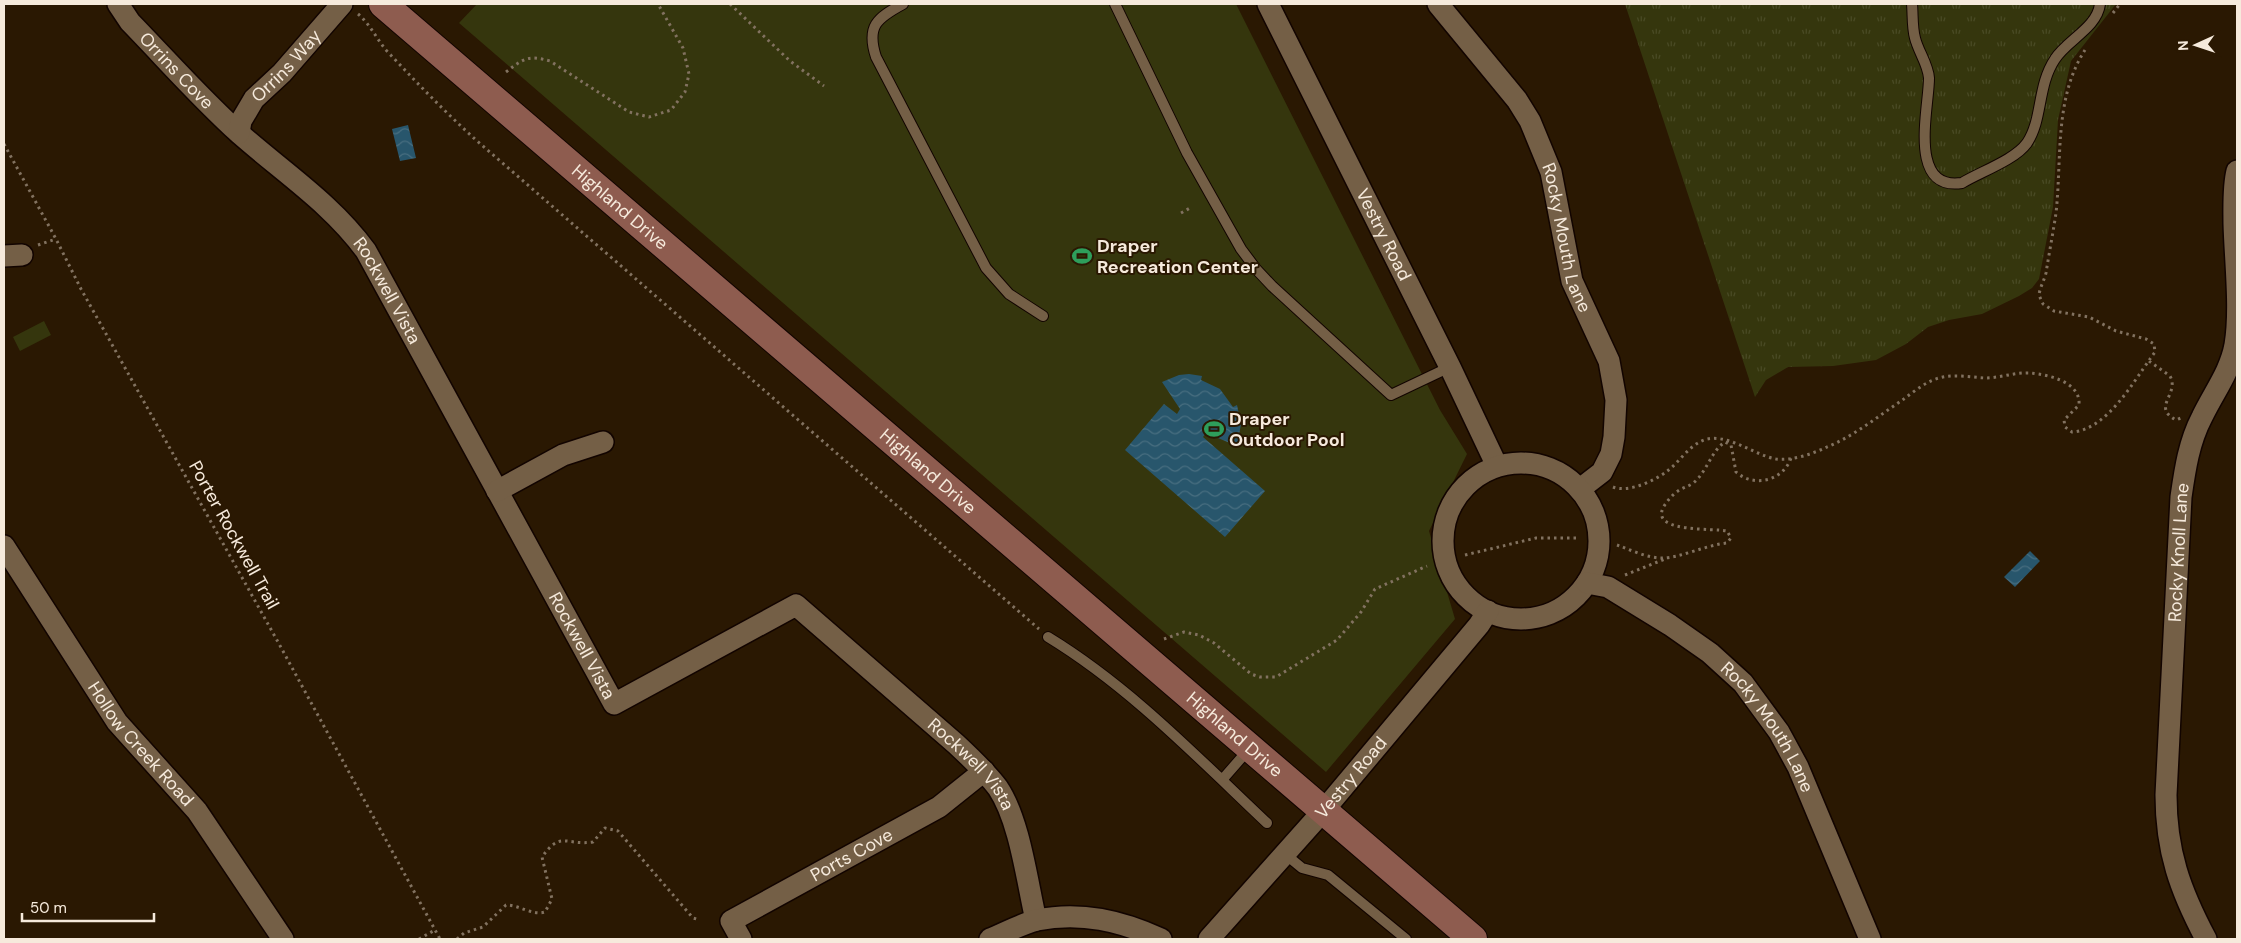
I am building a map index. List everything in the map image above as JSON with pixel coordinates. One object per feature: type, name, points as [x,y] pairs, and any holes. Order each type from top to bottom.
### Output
[{"type":"main road","name":"Highland Drive","points":[[383,4],[1473,939]]},
{"type":"street","name":"Orrins Cove","points":[[118,4],[130,22],[239,133]]},
{"type":"street","name":"Vestry Road","points":[[1268,4],[1450,367],[1497,466]]},
{"type":"street","name":"Rocky Mouth Lane","points":[[1438,4],[1517,100],[1530,121],[1551,172],[1572,281],[1609,361],[1616,400],[1611,454],[1602,472],[1580,489]]},
{"type":"street","name":"Orrins Way","points":[[239,133],[241,121],[254,99],[347,7]]},
{"type":"street","name":"Rockwell Vista","points":[[239,133],[331,210],[366,251],[614,704],[796,605],[956,744],[984,771],[998,789],[1014,823],[1036,920]]},
{"type":"street","name":"Rocky Knoll Lane","points":[[2206,939],[2183,892],[2175,867],[2166,817],[2166,795],[2180,497],[2185,466],[2193,439],[2201,418],[2228,370],[2235,345],[2237,323],[2234,206],[2237,171]]},
{"type":"street","points":[[497,491],[563,455],[603,442]]},
{"type":"street","points":[[1520,462],[1542,465],[1563,474],[1580,489],[1594,511],[1599,535],[1597,560],[1587,583],[1572,600],[1553,612],[1532,618],[1509,618],[1488,611],[1466,596],[1451,574],[1444,549],[1445,522],[1456,498],[1474,478],[1497,466],[1520,462]]},
{"type":"street","name":"Hollow Creek Road","points":[[4,546],[117,722],[197,811],[283,939]]},
{"type":"street","name":"Rocky Mouth Lane","points":[[1587,583],[1608,587],[1670,625],[1710,653],[1743,683],[1779,732],[1798,767],[1865,936]]},
{"type":"street","name":"Vestry Road","points":[[1209,939],[1324,810],[1479,625],[1488,611]]},
{"type":"street","name":"Ports Cove","points":[[741,939],[731,921],[939,807],[984,771]]},
{"type":"street","points":[[990,939],[1036,920],[1079,917],[1100,918],[1122,923],[1161,939]]},
{"type":"lane","points":[[903,4],[882,15],[874,26],[872,40],[876,57],[986,268],[1009,294],[1043,316]]},
{"type":"lane","points":[[1114,4],[1220,213],[1256,269],[1311,323],[1378,381],[1391,395],[1450,367]]},
{"type":"lane","points":[[1912,4],[1915,38],[1929,76],[1924,138],[1926,154],[1934,175],[1942,182],[1953,184],[1962,183],[2012,156],[2027,144],[2034,127],[2044,77],[2055,58],[2095,18],[2100,4]]},
{"type":"lane","points":[[1048,637],[1074,653],[1134,698],[1267,823]]},
{"type":"lane","points":[[1222,780],[1250,748]]},
{"type":"lane","points":[[1285,854],[1302,868],[1328,876],[1406,939]]},
{"type":"path","points":[[506,72],[519,61],[536,57],[550,60],[629,112],[649,117],[671,110],[685,92],[689,74],[683,48],[658,4]]},
{"type":"path","points":[[730,4],[790,61],[824,86]]},
{"type":"path","points":[[2111,15],[2120,4]]},
{"type":"path","points":[[347,7],[366,21],[380,43],[426,94],[476,140],[1048,637]]},
{"type":"path","points":[[1613,487],[1618,489],[1641,485],[1656,478],[1667,472],[1699,442],[1706,439],[1716,438],[1776,459],[1791,458],[1821,450],[1839,442],[1926,384],[1948,376],[1987,378],[2031,373],[2064,382],[2077,393],[2079,405],[2068,414],[2063,424],[2068,430],[2076,432],[2104,418],[2149,361],[2155,352],[2154,344],[2116,331],[2089,317],[2054,311],[2043,304],[2039,295],[2046,276],[2056,213],[2064,112],[2071,77],[2076,64],[2088,45]]},
{"type":"path","name":"Porter Rockwell Trail","points":[[4,144],[81,289],[278,642],[440,939]]},
{"type":"path","points":[[1181,214],[1190,208]]},
{"type":"path","points":[[2149,361],[2166,371],[2172,380],[2172,388],[2165,407],[2168,414],[2176,420]]},
{"type":"path","points":[[1728,442],[1731,445],[1736,472],[1746,478],[1759,481],[1774,478],[1788,465],[1791,458]]},
{"type":"path","points":[[1620,578],[1636,569],[1703,547],[1729,541],[1730,534],[1727,531],[1677,527],[1668,524],[1662,516],[1663,509],[1669,500],[1678,491],[1692,484],[1701,475],[1719,447],[1728,442]]},
{"type":"path","points":[[1465,555],[1536,538],[1579,538]]},
{"type":"path","points":[[1618,545],[1655,558],[1670,558]]},
{"type":"path","points":[[1164,639],[1184,632],[1199,635],[1214,643],[1251,674],[1260,677],[1276,677],[1337,640],[1362,612],[1375,589],[1427,566]]},
{"type":"path","points":[[457,939],[464,933],[483,927],[506,906],[514,905],[536,914],[545,912],[552,899],[542,857],[552,844],[562,840],[580,844],[593,842],[605,828],[618,831],[693,918],[700,920]]},
{"type":"path","points":[[419,939],[435,930]]},
{"type":"green space","points":[[477,4],[1236,4],[1440,410],[1467,454],[1429,531],[1455,619],[1326,772],[459,23]]},
{"type":"green space","points":[[1625,4],[2116,4],[2071,61],[2058,120],[2053,207],[2039,279],[2032,288],[2019,296],[1982,314],[1949,320],[1928,327],[1906,344],[1876,360],[1833,366],[1788,367],[1766,380],[1755,397]]},
{"type":"green space","points":[[44,321],[51,335],[20,351],[13,337]]},
{"type":"water","points":[[408,125],[416,158],[400,161],[392,129]]},
{"type":"water","points":[[1179,375],[1202,376],[1201,380],[1220,389],[1233,407],[1237,405],[1241,424],[1237,446],[1206,433],[1203,437],[1265,491],[1225,537],[1125,450],[1164,404],[1177,414],[1180,409],[1162,382]]},
{"type":"water","points":[[2030,551],[2040,561],[2015,587],[2004,577]]},
{"type":"place","name":"Draper Recreation Center","points":[[1082,256]]},
{"type":"place","name":"Draper Outdoor Pool","points":[[1214,429]]}]
